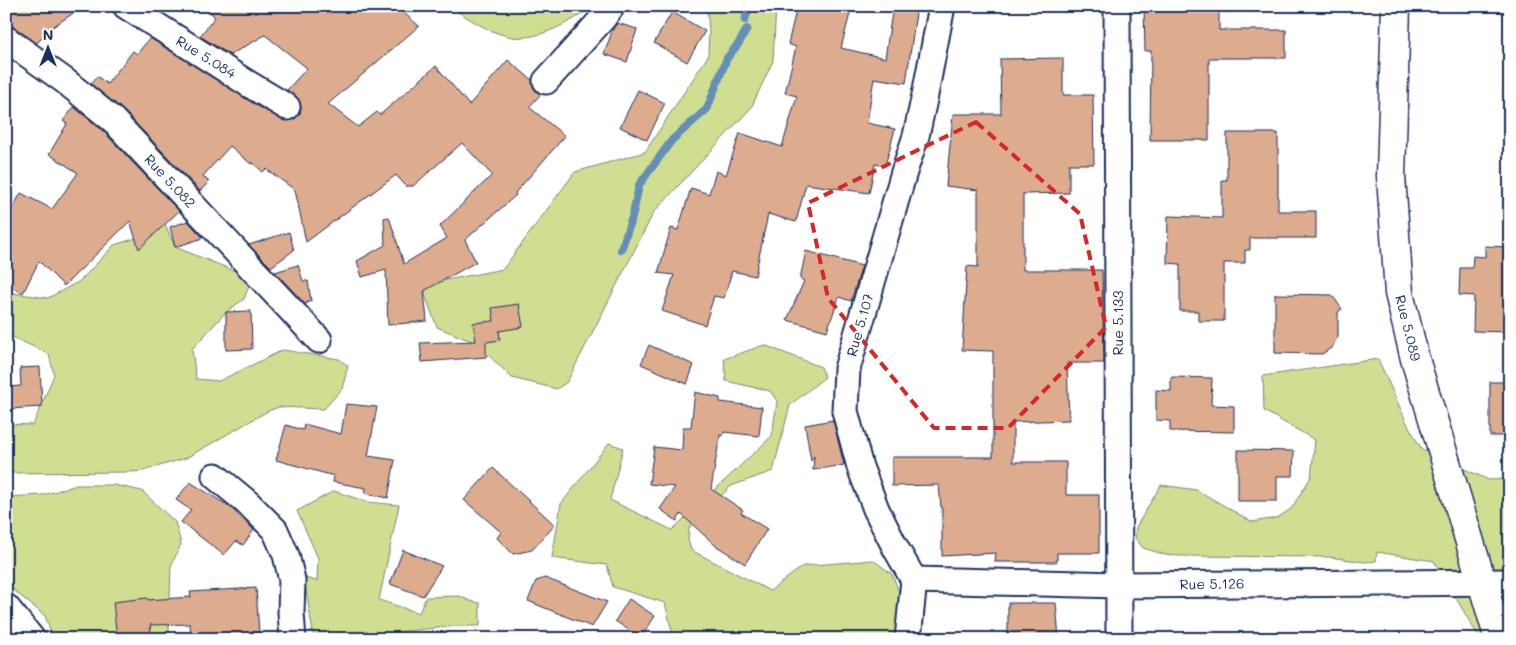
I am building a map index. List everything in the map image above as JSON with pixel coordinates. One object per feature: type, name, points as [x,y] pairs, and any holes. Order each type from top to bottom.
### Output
[{"type":"street","name":"Rue 5.084","points":[[126,6],[247,84],[287,107]]},
{"type":"street","points":[[546,81],[604,18],[612,6]]},
{"type":"street","name":"Rue 5.107","points":[[914,580],[876,509],[860,467],[845,411],[847,369],[916,136],[942,6]]},
{"type":"street","name":"Rue 5.133","points":[[1117,6],[1119,639]]},
{"type":"street","name":"Rue 5.089","points":[[1396,6],[1391,176],[1399,293],[1416,359],[1483,582],[1498,639]]},
{"type":"street","name":"Rue 5.082","points":[[6,39],[66,81],[113,120],[319,340]]},
{"type":"street","points":[[215,476],[249,504],[275,530],[286,555],[292,580],[291,613],[293,639]]},
{"type":"street","points":[[908,639],[914,580]]},
{"type":"street","name":"Rue 5.126","points":[[914,580],[1119,585],[1510,582]]},
{"type":"street","points":[[6,607],[32,639]]},
{"type":"highlighted area","points":[[976,122],[1080,214],[1106,327],[1008,428],[934,428],[828,298],[808,203]]},
{"type":"green space","points":[[449,6],[594,6],[555,29],[533,36],[512,37],[495,32]]},
{"type":"green space","points":[[707,6],[776,6],[773,61],[751,108],[654,212],[567,382],[557,389],[512,378],[476,343],[437,327],[425,295],[426,284],[503,269],[575,172],[645,152],[708,56]]},
{"type":"green space","points":[[159,210],[175,247],[252,278],[244,299],[226,312],[192,349],[196,379],[219,381],[283,350],[339,359],[348,366],[342,389],[324,409],[279,407],[268,411],[186,458],[143,471],[6,473],[6,424],[33,425],[54,375],[49,354],[6,334],[6,292],[48,298],[80,281],[114,245],[143,236]]},
{"type":"green space","points":[[764,345],[821,367],[825,377],[790,405],[773,471],[731,486],[689,528],[688,540],[691,550],[770,591],[803,566],[873,560],[892,574],[906,609],[899,639],[674,639],[665,603],[613,587],[607,565],[552,558],[561,504],[609,443],[623,448],[610,500],[672,530],[772,436],[777,401],[770,391],[726,381],[724,359]]},
{"type":"green space","points":[[1378,359],[1406,421],[1422,450],[1489,480],[1510,479],[1510,639],[1480,639],[1434,561],[1377,552],[1376,561],[1365,562],[1329,557],[1166,555],[1143,548],[1135,538],[1136,527],[1161,485],[1197,490],[1252,522],[1277,518],[1291,509],[1311,477],[1315,440],[1264,411],[1263,376]]},
{"type":"green space","points":[[77,485],[114,485],[142,491],[175,522],[181,544],[171,566],[169,629],[172,639],[53,639],[45,616],[6,584],[6,497],[43,495]]},
{"type":"green space","points":[[334,491],[367,502],[399,505],[379,600],[419,613],[426,597],[460,596],[480,603],[480,626],[454,626],[334,639],[314,639],[304,578],[317,581],[318,558],[297,511]]},
{"type":"building","points":[[6,6],[84,6],[54,26],[37,43],[14,27],[6,24]]},
{"type":"building","points":[[204,6],[396,6],[419,26],[328,104],[358,127],[377,112],[380,115],[436,66],[469,105],[508,60],[532,80],[536,91],[541,94],[529,107],[565,136],[515,193],[516,195],[465,240],[476,262],[424,291],[427,321],[388,325],[386,270],[362,277],[357,261],[385,245],[384,218],[389,217],[404,264],[447,238],[440,226],[492,175],[462,143],[413,186],[406,186],[396,175],[306,242],[295,190],[266,169],[263,172],[252,162],[251,164],[230,146],[203,176],[209,182],[200,191],[123,110],[91,84],[97,76],[107,84],[133,51],[137,54],[150,38],[280,119],[287,121],[294,119],[300,114],[299,100],[287,90],[307,68],[265,35],[230,55],[200,36],[215,17]]},
{"type":"building","points":[[797,6],[852,6],[841,48],[885,58],[893,6],[917,6],[906,83],[874,78],[867,123],[895,129],[885,166],[875,164],[869,193],[806,184],[796,222],[768,214],[755,276],[732,271],[724,298],[714,296],[705,325],[662,311],[674,275],[658,273],[671,228],[678,230],[691,188],[709,194],[716,171],[726,175],[740,133],[782,147],[797,96],[785,93],[796,47],[788,44]]},
{"type":"building","points":[[1144,6],[1219,6],[1219,30],[1286,30],[1286,58],[1209,58],[1209,140],[1150,140],[1151,51],[1145,51]]},
{"type":"building","points":[[672,12],[705,31],[687,62],[654,43]]},
{"type":"building","points":[[617,23],[637,29],[627,62],[604,54]]},
{"type":"building","points":[[1063,58],[1063,95],[1093,95],[1094,164],[1069,164],[1069,193],[1023,194],[1023,270],[1102,270],[1104,363],[1067,363],[1069,420],[1013,422],[1013,462],[1066,462],[1066,495],[1099,495],[1099,553],[1057,553],[1057,562],[995,562],[996,553],[942,556],[942,507],[939,485],[892,486],[892,457],[993,457],[993,351],[962,350],[967,266],[978,267],[978,190],[946,186],[953,114],[1001,114],[1000,59]]},
{"type":"building","points":[[638,90],[665,103],[647,140],[620,127]]},
{"type":"building","points":[[74,107],[103,131],[179,211],[139,249],[130,221],[64,286],[39,261],[23,293],[6,285],[6,220],[21,193],[52,209],[78,173],[49,154],[67,124],[63,121]]},
{"type":"building","points":[[1227,133],[1278,133],[1278,211],[1316,211],[1316,238],[1250,238],[1250,250],[1245,250],[1245,263],[1224,263],[1224,321],[1198,321],[1198,311],[1180,311],[1180,264],[1167,263],[1168,216],[1222,218],[1222,180],[1227,180]]},
{"type":"building","points":[[188,221],[203,238],[175,247],[170,227]]},
{"type":"building","points":[[289,232],[294,250],[271,267],[249,245]]},
{"type":"building","points":[[1485,246],[1510,247],[1510,332],[1473,331],[1474,296],[1459,295],[1460,268],[1472,268],[1473,256],[1485,257]]},
{"type":"building","points":[[806,251],[862,266],[851,301],[839,297],[827,331],[787,320],[804,281],[800,279]]},
{"type":"building","points":[[298,265],[303,281],[308,281],[311,301],[305,304],[275,272]]},
{"type":"building","points":[[1275,294],[1332,295],[1342,309],[1338,312],[1338,337],[1331,348],[1322,354],[1275,353]]},
{"type":"building","points":[[519,304],[523,327],[499,331],[500,340],[486,342],[486,357],[422,362],[420,343],[476,341],[473,323],[494,321],[492,308]]},
{"type":"building","points":[[251,311],[252,349],[226,350],[226,312]]},
{"type":"building","points":[[649,345],[694,365],[687,384],[641,364]]},
{"type":"building","points":[[40,367],[42,407],[9,409],[7,387],[21,386],[20,368]]},
{"type":"building","points":[[1171,377],[1212,378],[1211,405],[1234,406],[1234,432],[1170,431],[1170,421],[1156,420],[1156,390],[1171,391]]},
{"type":"building","points":[[1490,382],[1510,382],[1510,436],[1490,436]]},
{"type":"building","points":[[695,392],[720,398],[720,402],[762,407],[759,436],[724,432],[723,436],[720,435],[711,489],[743,510],[741,513],[767,529],[745,564],[715,545],[681,514],[677,521],[660,509],[675,487],[649,484],[654,447],[682,450],[683,427],[691,427]]},
{"type":"building","points":[[346,404],[377,407],[368,456],[395,460],[388,498],[365,493],[366,488],[333,482],[334,476],[276,460],[286,425],[303,430],[304,424],[341,434]]},
{"type":"building","points":[[833,420],[844,465],[813,470],[814,456],[811,461],[805,425]]},
{"type":"building","points":[[1238,450],[1294,451],[1293,476],[1277,476],[1277,501],[1238,501]]},
{"type":"building","points":[[493,468],[555,525],[532,550],[513,554],[497,538],[501,532],[464,500]]},
{"type":"building","points":[[190,482],[230,507],[254,530],[243,545],[236,541],[224,555],[181,522],[191,510],[176,500]]},
{"type":"building","points":[[403,550],[442,566],[423,596],[390,584]]},
{"type":"building","points":[[545,578],[607,602],[592,627],[528,601],[536,581]]},
{"type":"building","points":[[256,588],[259,633],[230,635],[230,639],[191,639],[190,624],[150,625],[152,639],[117,639],[113,602],[147,598],[148,600],[191,597],[190,592]]},
{"type":"building","points":[[629,599],[655,616],[641,638],[615,621]]},
{"type":"building","points":[[1008,603],[1056,603],[1059,639],[1008,639]]},
{"type":"waterway","points":[[745,20],[749,6]]},
{"type":"waterway","points":[[621,250],[633,214],[639,185],[672,140],[707,109],[727,58],[747,29]]}]
